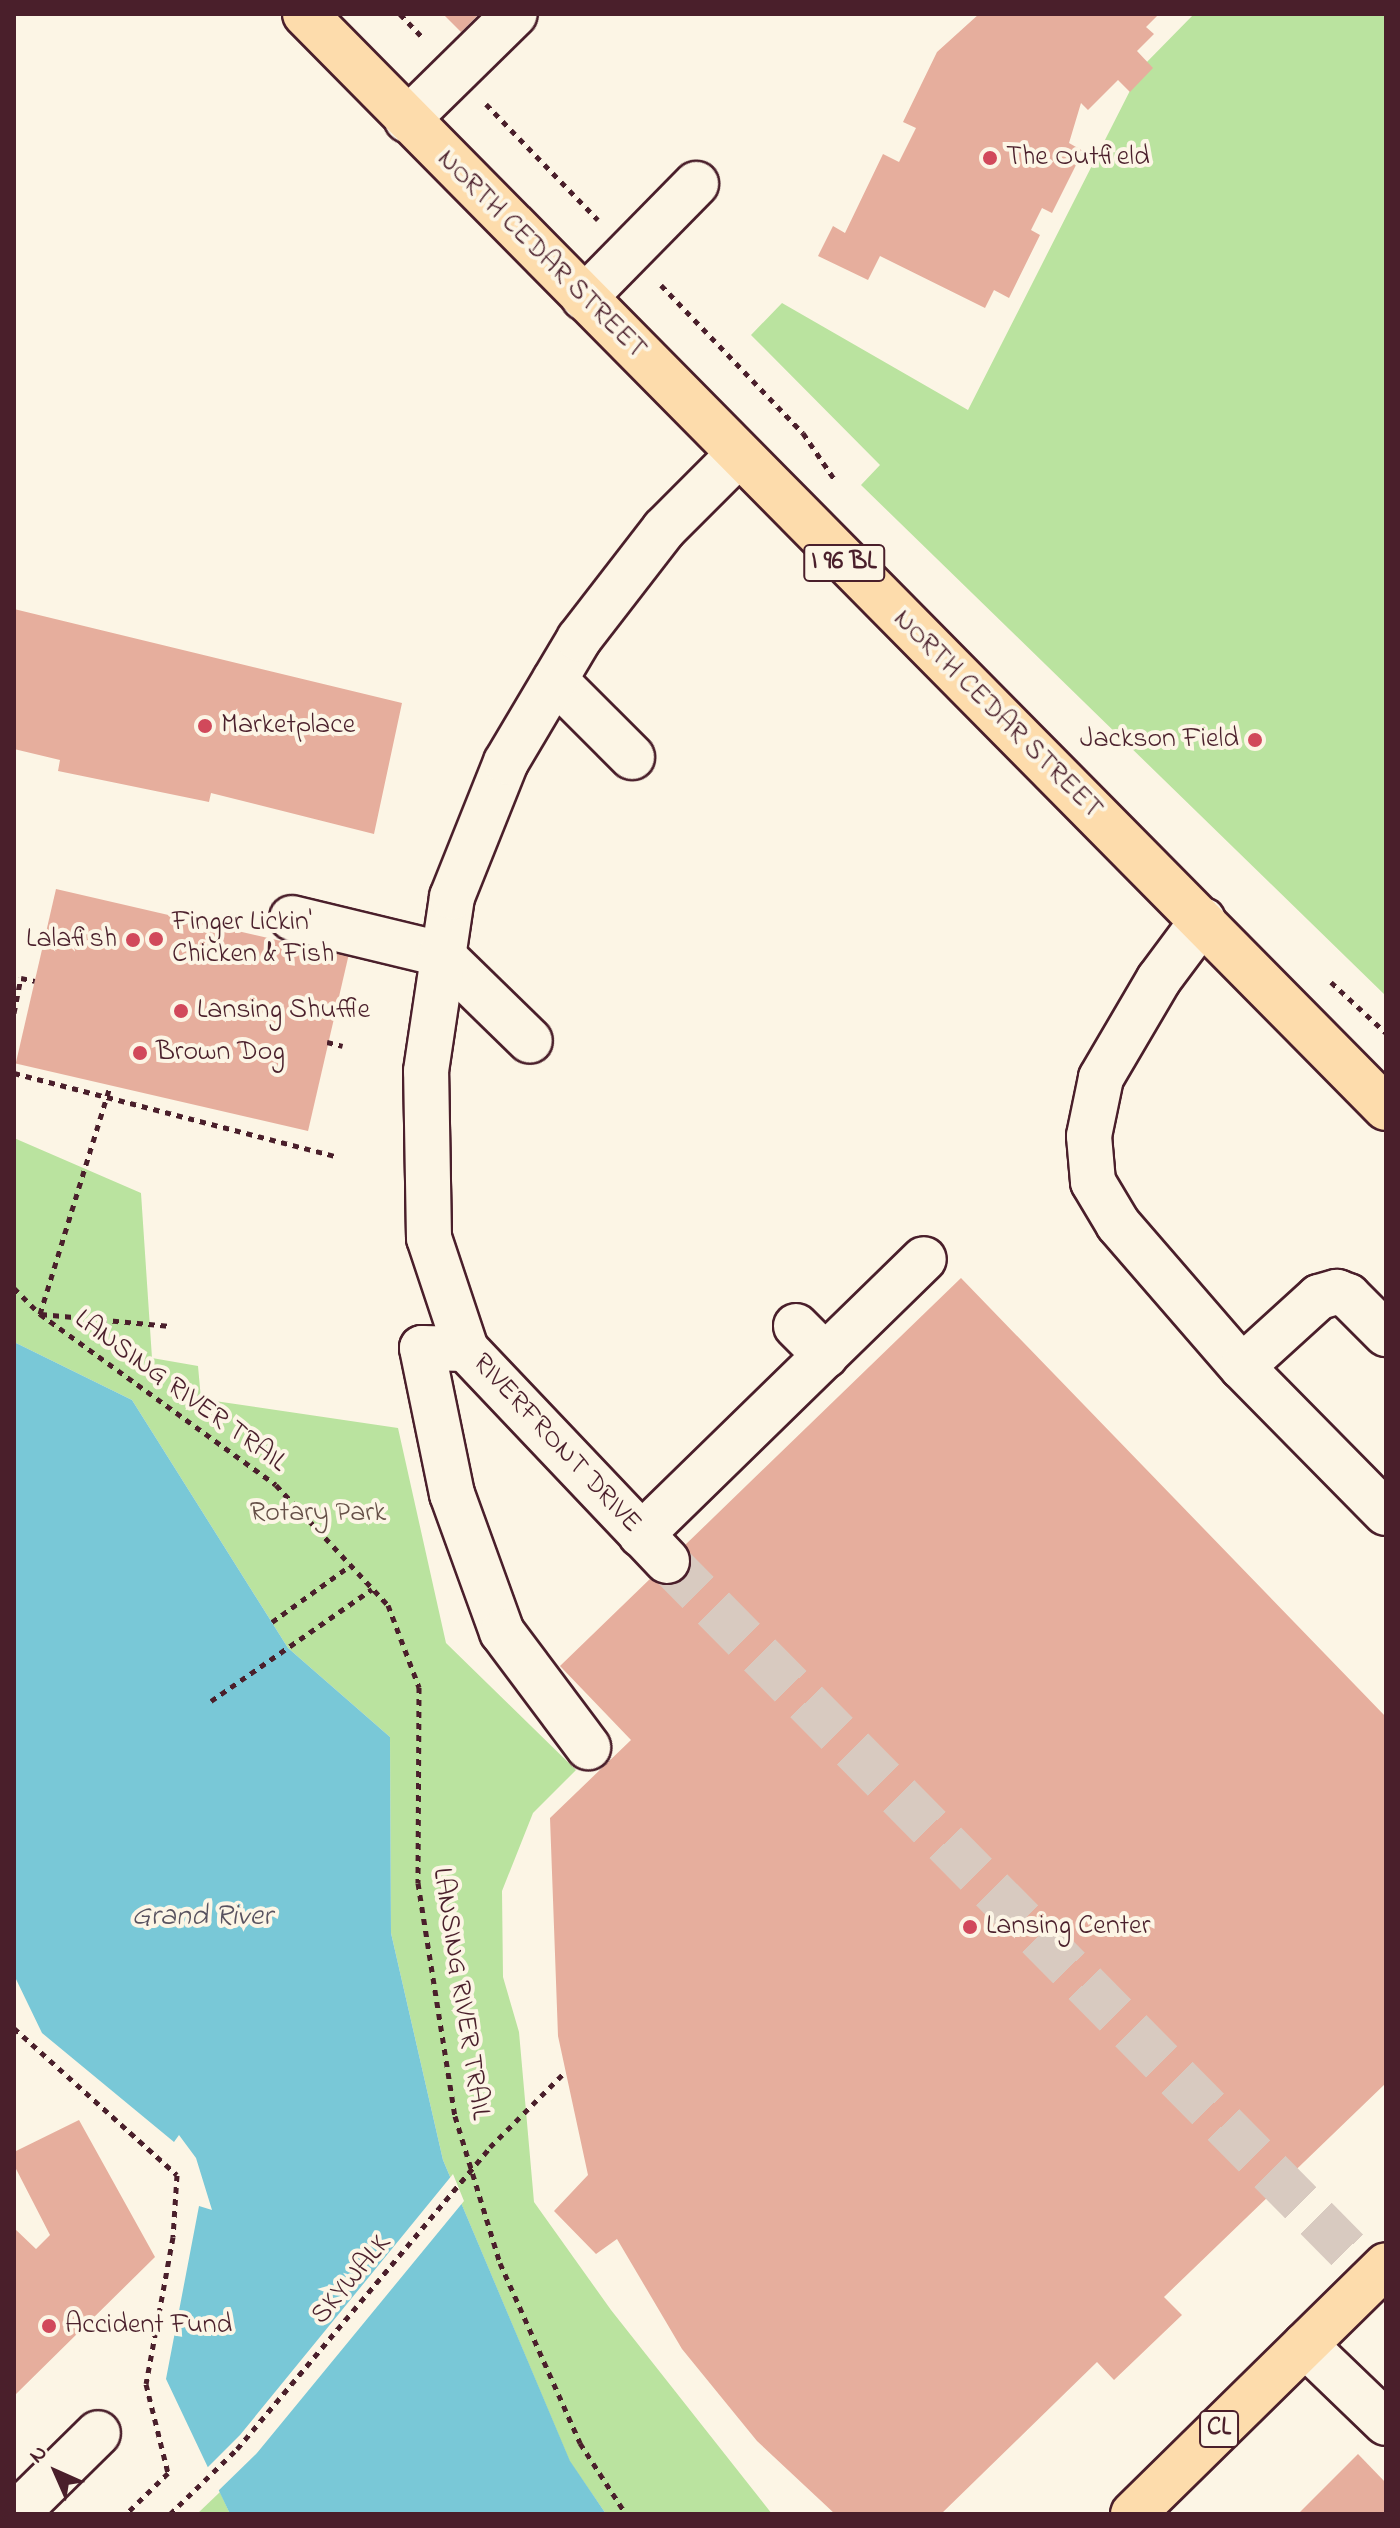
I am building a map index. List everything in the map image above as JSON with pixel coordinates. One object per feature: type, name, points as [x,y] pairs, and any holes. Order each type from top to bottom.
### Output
[{"type":"main road","name":"NORTH CEDAR STREET","points":[[305,14],[737,456],[1203,920],[1386,1108]]},
{"type":"main road","name":"CL","points":[[1133,2514],[1386,2265]]},
{"type":"street","points":[[407,120],[515,14]]},
{"type":"street","points":[[584,298],[696,184]]},
{"type":"street","name":"RIVERFRONT DRIVE","points":[[737,456],[664,529],[579,639],[506,762],[452,897],[441,954],[426,1071],[429,1238],[466,1349],[654,1548],[811,1341],[924,1259]]},
{"type":"street","points":[[555,680],[632,757]]},
{"type":"street","points":[[292,918],[441,954],[530,1041]]},
{"type":"street","points":[[1203,920],[1159,979],[1101,1078],[1089,1136],[1093,1182],[1118,1224],[1242,1367],[1386,1513]]},
{"type":"street","points":[[1242,1367],[1319,1297],[1337,1292],[1348,1296],[1386,1334]]},
{"type":"street","points":[[466,1349],[422,1348],[452,1494],[502,1632],[588,1747]]},
{"type":"street","points":[[1305,2345],[1386,2423]]},
{"type":"street","points":[[16,2514],[98,2433]]},
{"type":"path","points":[[400,14],[803,433],[842,490]]},
{"type":"path","points":[[1325,976],[1386,1033]]},
{"type":"path","points":[[14,1013],[21,978],[35,981]]},
{"type":"path","points":[[327,1042],[343,1046]]},
{"type":"path","points":[[14,1073],[334,1156]]},
{"type":"path","points":[[110,1086],[40,1314],[170,1326]]},
{"type":"path","name":"LANSING RIVER TRAIL","points":[[14,1288],[40,1314],[276,1485],[388,1605],[419,1687],[418,1883],[455,2116],[500,2263],[580,2443],[626,2514]]},
{"type":"path","points":[[272,1622],[351,1565]]},
{"type":"path","points":[[211,1701],[372,1589]]},
{"type":"path","points":[[14,2028],[177,2175],[173,2237],[146,2384],[168,2473],[126,2514]]},
{"type":"path","name":"SKYWALK","points":[[170,2514],[237,2449],[490,2147],[565,2072]]},
{"type":"green space","name":"Jackson Field","points":[[1194,14],[1386,14],[1386,996],[861,485],[880,465],[751,335],[782,303],[968,410],[1142,67]]},
{"type":"green space","name":"Rotary Park","points":[[14,1138],[141,1193],[152,1358],[198,1366],[201,1399],[398,1428],[446,1643],[576,1770],[533,1813],[502,1891],[503,1977],[519,2032],[534,2202],[611,2310],[772,2514],[606,2514],[570,2462],[443,2160],[391,1933],[390,1737],[288,1648],[132,1400],[14,1342]]},
{"type":"green space","points":[[220,2492],[230,2514],[197,2514]]},
{"type":"water","name":"Grand River","points":[[14,1342],[132,1400],[288,1648],[390,1737],[391,1933],[443,2160],[570,2461],[606,2514],[230,2514],[166,2379],[199,2206],[212,2210],[196,2158],[179,2135],[174,2142],[42,2033],[14,1975]]},
{"type":"pier","points":[[453,2174],[464,2201],[257,2453],[216,2493],[205,2470],[240,2435]]},
{"type":"building","points":[[443,14],[479,14],[461,32]]},
{"type":"building","name":"The Outfield","points":[[979,14],[1159,14],[1146,27],[1154,34],[1137,51],[1153,68],[1130,92],[1118,80],[1088,110],[1081,103],[1069,143],[1083,151],[1052,213],[1042,208],[1031,230],[1040,235],[1009,298],[994,290],[985,308],[880,256],[868,280],[818,256],[833,226],[845,233],[883,154],[899,162],[916,128],[903,122],[937,52]]},
{"type":"building","name":"Marketplace","points":[[14,609],[402,703],[374,834],[211,793],[209,802],[58,771],[60,760],[14,749]]},
{"type":"building","name":"Lansing Shuffle","points":[[56,889],[348,956],[308,1131],[16,1063]]},
{"type":"building","name":"Lansing Center","points":[[961,1278],[1386,1717],[1386,2083],[1164,2297],[1182,2315],[1114,2380],[1097,2362],[941,2514],[835,2514],[757,2441],[682,2349],[617,2239],[596,2254],[554,2211],[588,2175],[558,2036],[550,1818],[631,1740],[560,1666]]},
{"type":"building","name":"Accident Fund","points":[[79,2120],[155,2257],[14,2396],[14,2228],[36,2249],[50,2235],[14,2165],[14,2152]]},
{"type":"building","points":[[1358,2454],[1386,2483],[1386,2514],[1298,2514]]},
{"type":"tunnel","points":[[667,1561],[1386,2289]]},
{"type":"place","name":"The Outfield","points":[[990,158]]},
{"type":"place","name":"Marketplace","points":[[205,726]]},
{"type":"place","name":"Jackson Field","points":[[1255,740]]},
{"type":"place","name":"Finger Lickin' Chicken & Fish","points":[[156,939]]},
{"type":"place","name":"Lalafish","points":[[133,940]]},
{"type":"place","name":"Lansing Shuffle","points":[[181,1011]]},
{"type":"place","name":"Brown Dog","points":[[140,1053]]},
{"type":"place","name":"Lansing Center","points":[[970,1927]]},
{"type":"place","name":"Accident Fund","points":[[49,2326]]}]
